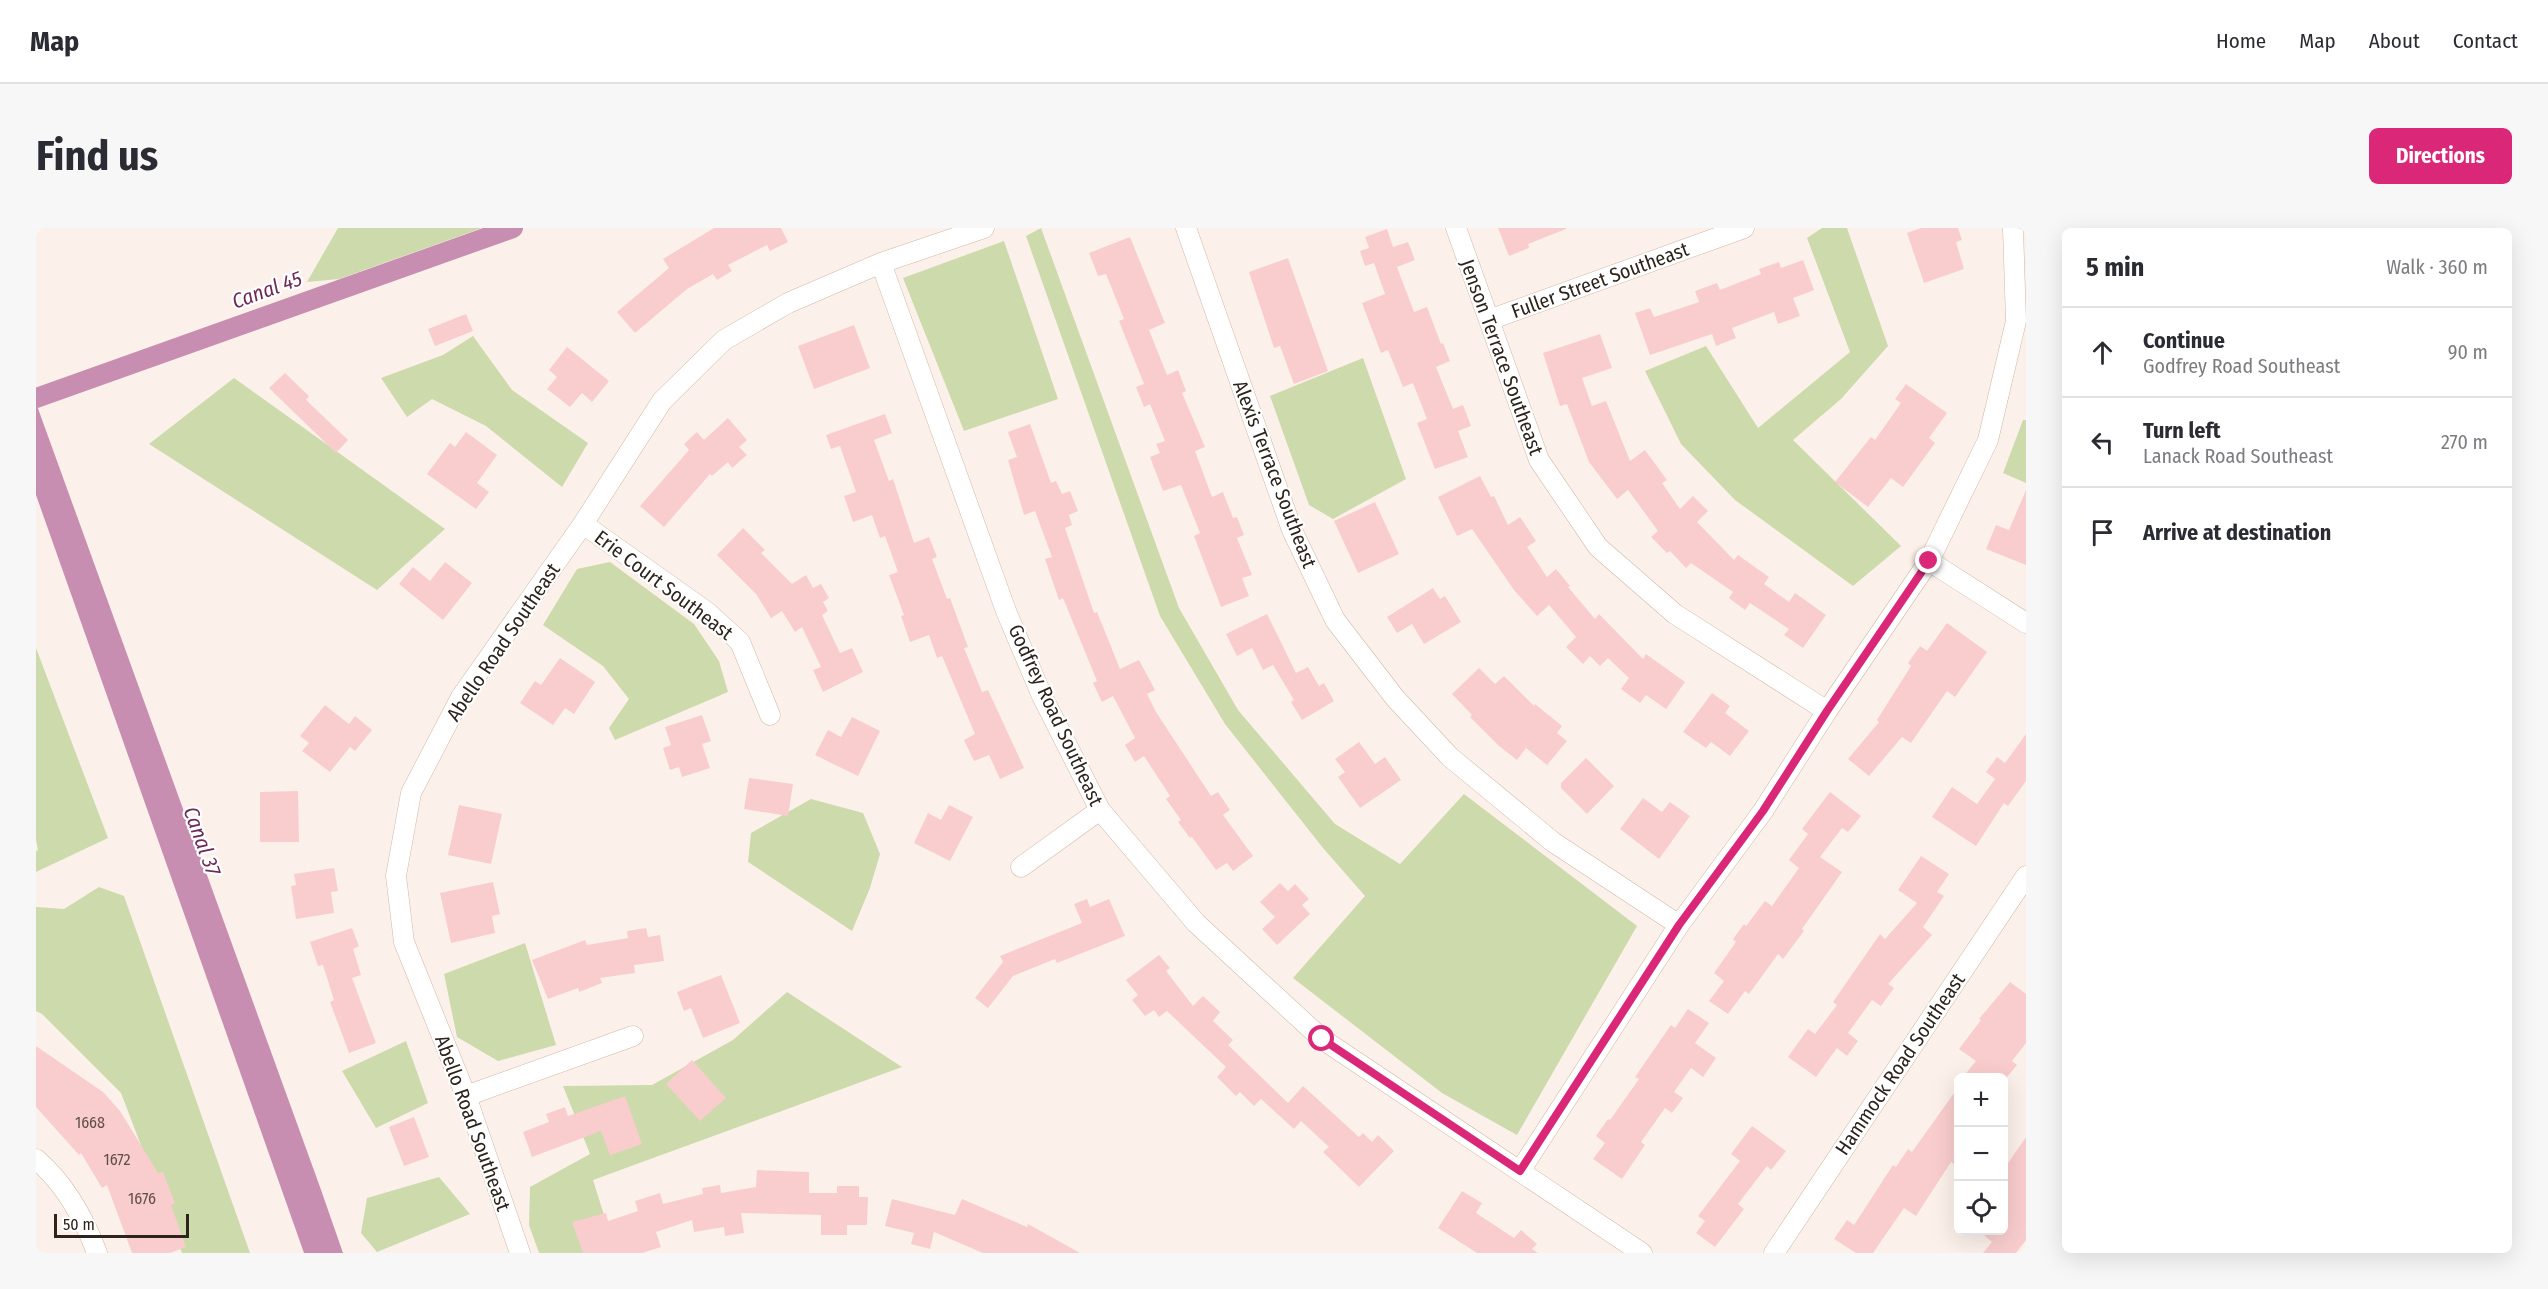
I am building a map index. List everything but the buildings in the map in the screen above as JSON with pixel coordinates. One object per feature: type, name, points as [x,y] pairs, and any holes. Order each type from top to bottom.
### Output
[{"type":"street","name":"Abello Road Southeast","points":[[520,1253],[466,1096],[404,942],[396,876],[411,793],[461,697],[583,524],[662,401],[724,340],[788,303],[881,263],[984,228]]},
{"type":"street","name":"Alexis Terrace Southeast","points":[[1186,228],[1292,530],[1335,620],[1395,698],[1450,757],[1553,842],[1679,925]]},
{"type":"street","name":"Jenson Terrace Southeast","points":[[1456,228],[1539,460],[1598,547],[1675,614],[1827,711]]},
{"type":"street","name":"Fuller Street Southeast","points":[[1489,320],[1744,228]]},
{"type":"street","points":[[1520,1171],[1679,925],[1763,811],[1827,711],[1929,561],[1988,440],[2016,321],[2013,228]]},
{"type":"street","name":"Godfrey Road Southeast","points":[[881,263],[1006,611],[1042,696],[1100,810],[1196,923],[1322,1039],[1641,1253]]},
{"type":"street","name":"Erie Court Southeast","points":[[583,524],[707,612],[740,642],[770,716]]},
{"type":"street","points":[[1929,561],[2026,623]]},
{"type":"street","points":[[1021,867],[1100,810]]},
{"type":"street","name":"Hammock Road Southeast","points":[[1774,1253],[2026,876]]},
{"type":"street","points":[[466,1096],[633,1036]]},
{"type":"street","points":[[36,1159],[55,1176],[90,1236],[97,1253]]},
{"type":"green space","points":[[338,228],[482,228],[339,279],[307,282]]},
{"type":"green space","points":[[1041,228],[1179,608],[1238,710],[1335,824],[1400,864],[1464,794],[1637,926],[1517,1135],[1442,1093],[1293,978],[1365,896],[1323,848],[1225,724],[1160,616],[1026,236]]},
{"type":"green space","points":[[1822,228],[1847,228],[1888,346],[1841,399],[1793,440],[1901,546],[1853,586],[1735,500],[1681,444],[1645,371],[1706,346],[1758,428],[1850,352],[1807,238]]},
{"type":"green space","points":[[1004,241],[1058,399],[964,431],[903,278]]},
{"type":"green space","points":[[473,336],[512,390],[588,443],[562,487],[486,426],[432,399],[407,417],[381,378],[443,355]]},
{"type":"green space","points":[[1363,358],[1406,479],[1333,519],[1309,505],[1270,396]]},
{"type":"green space","points":[[234,378],[445,529],[377,590],[149,444]]},
{"type":"green space","points":[[2023,420],[2026,420],[2026,483],[2003,473]]},
{"type":"green space","points":[[610,562],[694,624],[719,661],[728,692],[615,740],[609,728],[629,699],[603,666],[543,625],[577,569]]},
{"type":"green space","points":[[36,648],[108,838],[36,872],[36,851],[38,850],[36,840]]},
{"type":"green space","points":[[811,799],[863,813],[880,854],[870,888],[852,931],[748,862],[751,833]]},
{"type":"green space","points":[[99,887],[124,896],[250,1253],[182,1253],[121,1093],[42,1014],[36,1011],[36,907],[64,909]]},
{"type":"green space","points":[[525,943],[556,1045],[498,1061],[457,1037],[444,974]]},
{"type":"green space","points":[[787,992],[902,1067],[593,1180],[616,1253],[539,1253],[529,1225],[530,1187],[590,1154],[563,1086],[652,1085],[733,1040]]},
{"type":"green space","points":[[406,1041],[428,1103],[376,1128],[342,1071]]},
{"type":"green space","points":[[439,1177],[470,1214],[377,1252],[361,1233],[367,1198]]},
{"type":"shaded area","points":[[36,403],[343,1253],[304,1253],[36,495]]},
{"type":"waterway","name":"Canal 45","points":[[36,398],[513,228]]},
{"type":"route","points":[[1322,1039],[1520,1171],[1679,925],[1763,811],[1827,711],[1929,561]]},
{"type":"water label","name":"Canal 37","points":[[202,841]]}]
